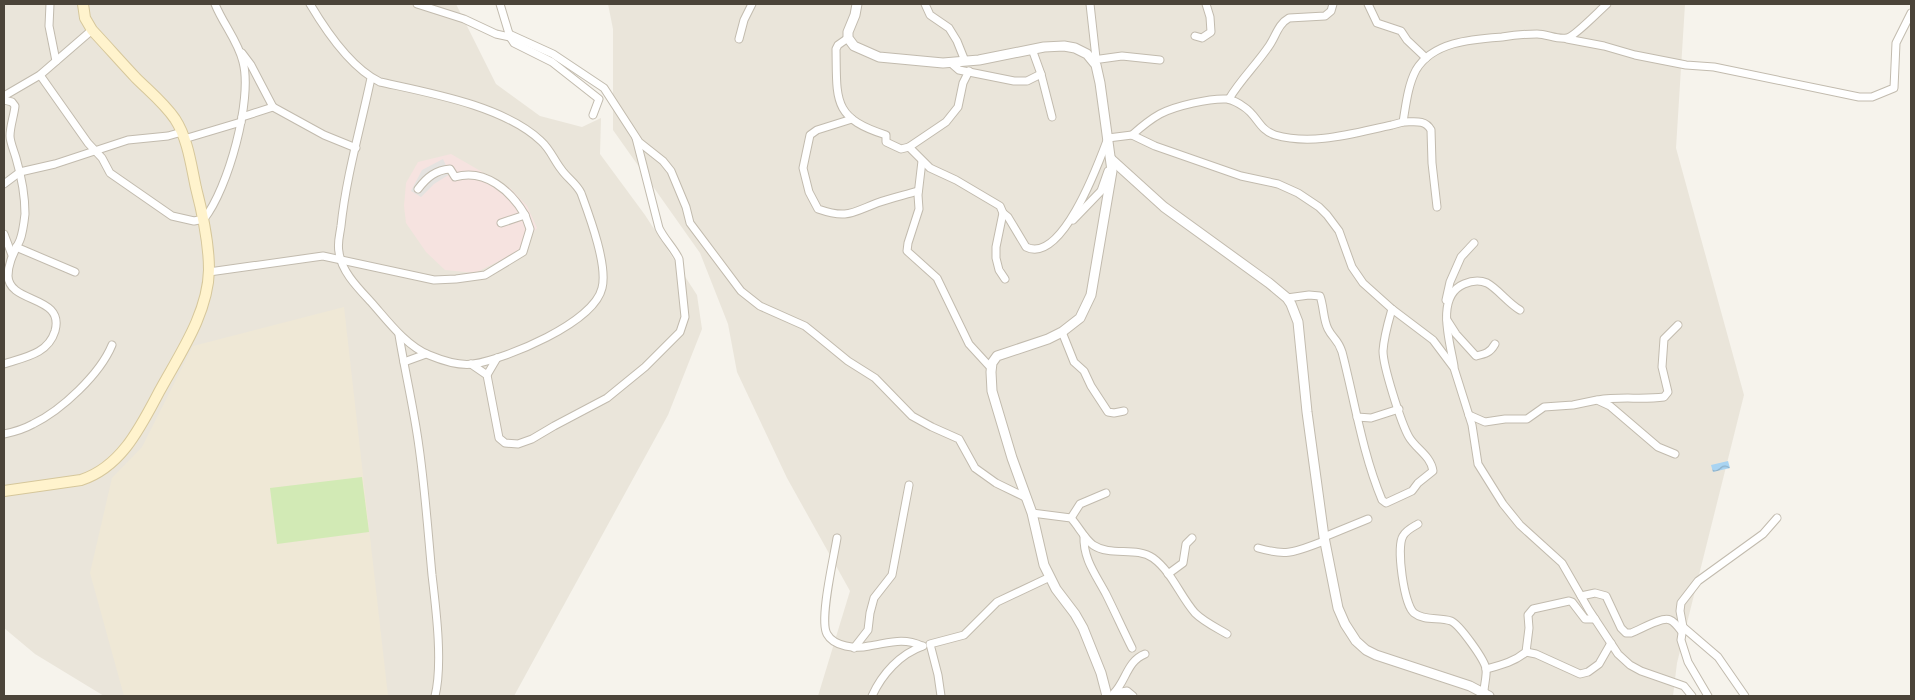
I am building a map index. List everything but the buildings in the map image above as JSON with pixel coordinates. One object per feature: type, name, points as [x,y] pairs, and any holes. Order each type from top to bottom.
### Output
[{"type":"main road","points":[[4,492],[92,477],[110,465],[123,452],[147,414],[185,343],[203,304],[209,272],[204,219],[183,136],[166,108],[92,30],[85,18],[83,4]]},
{"type":"street","points":[[50,4],[49,26],[56,61]]},
{"type":"street","points":[[215,4],[240,52],[251,65],[272,107],[356,148]]},
{"type":"street","points":[[310,4],[338,45],[371,78],[477,107],[516,122],[542,142],[581,193],[593,229],[603,281],[600,294],[585,311],[547,338],[497,358],[471,364],[441,360],[426,354],[399,334],[360,290],[340,259],[338,250],[342,210],[371,78]]},
{"type":"street","points":[[417,4],[464,19],[496,34],[509,35],[553,54],[599,84],[610,96],[636,138],[668,167],[686,207],[690,223],[741,291],[760,306],[805,326],[848,361],[875,378],[912,416],[959,439],[975,468],[996,483],[1027,498]]},
{"type":"street","points":[[500,4],[509,35],[517,45],[546,58],[560,67],[599,99],[593,114]]},
{"type":"street","points":[[739,40],[744,20],[752,4]]},
{"type":"street","points":[[857,4],[848,32],[848,38],[854,46],[879,57],[951,63],[1032,49],[1064,46],[1081,50],[1095,59],[1122,56],[1160,60]]},
{"type":"street","points":[[925,4],[930,14],[949,28],[957,41],[965,61]]},
{"type":"street","points":[[1090,4],[1095,59],[1111,159],[1111,178],[1091,295],[1080,318],[1062,332],[1048,339],[997,356],[991,368],[992,391],[1012,458],[1032,513],[1040,552],[1056,589],[1083,628],[1109,695]]},
{"type":"street","points":[[1195,36],[1202,38],[1211,32],[1210,17],[1206,4]]},
{"type":"street","points":[[1229,100],[1255,62],[1270,45],[1284,20],[1289,18],[1325,16],[1330,11],[1332,4]]},
{"type":"street","points":[[1368,4],[1377,23],[1401,31],[1407,40],[1426,58]]},
{"type":"street","points":[[1566,39],[1607,4]]},
{"type":"street","points":[[1403,122],[1406,100],[1412,81],[1417,69],[1426,58],[1456,42],[1476,38],[1536,34],[1604,46],[1635,55],[1686,65],[1714,67],[1850,95],[1872,97],[1894,88],[1896,43],[1911,13]]},
{"type":"street","points":[[4,96],[40,75],[92,30]]},
{"type":"street","points":[[848,38],[838,45],[836,49],[837,88],[840,103],[852,120],[886,135],[886,142],[901,149],[909,147],[946,122],[958,107],[963,83],[969,72]]},
{"type":"street","points":[[1032,49],[1041,74],[1052,117]]},
{"type":"street","points":[[40,75],[94,150],[102,158],[110,173],[172,216],[194,221],[204,219],[220,190],[230,163],[241,120],[246,81],[240,52]]},
{"type":"street","points":[[951,63],[959,70],[1021,82],[1041,74]]},
{"type":"street","points":[[4,100],[12,102],[15,106],[7,135],[20,172],[25,212],[24,228],[12,255],[8,277],[10,285],[21,294],[39,301],[48,307],[54,314],[56,325],[47,347],[4,364]]},
{"type":"street","points":[[1108,138],[1132,135],[1154,117],[1171,109],[1203,101],[1229,100],[1247,109],[1264,130],[1274,135],[1292,138],[1330,138],[1403,122],[1424,123],[1431,130],[1432,163],[1437,207]]},
{"type":"street","points":[[4,184],[20,172],[54,164],[128,140],[183,136],[241,120],[272,107]]},
{"type":"street","points":[[852,120],[817,130],[810,135],[803,168],[809,192],[818,209],[833,214],[850,214],[918,191]]},
{"type":"street","points":[[1132,135],[1155,146],[1231,172],[1285,186],[1314,204],[1328,215],[1339,231],[1352,267],[1370,291],[1433,340],[1454,368]]},
{"type":"street","points":[[497,358],[487,375],[499,438],[505,443],[518,444],[532,440],[606,398],[645,367],[680,332],[685,317],[679,259],[659,228],[636,138]]},
{"type":"street","points":[[1069,223],[1095,170],[1108,138]]},
{"type":"street","points":[[909,147],[933,170],[956,180],[998,204],[1002,213],[1008,217],[1026,247],[1036,250],[1048,246],[1101,191],[1111,159]]},
{"type":"street","points":[[1111,159],[1164,207],[1287,298],[1298,322],[1307,412],[1324,539],[1338,608],[1344,624],[1356,641],[1366,650],[1376,655],[1486,694],[1486,669],[1468,639],[1455,623],[1448,620],[1423,617],[1414,613],[1408,606],[1404,590],[1401,542],[1407,531],[1418,524]]},
{"type":"street","points":[[922,161],[918,191],[918,213],[907,251],[937,278],[969,344],[991,368]]},
{"type":"street","points":[[209,272],[316,257],[340,259],[434,280],[456,279],[485,275],[523,252],[530,229],[525,216],[507,190],[498,184],[475,176],[462,175],[455,177],[450,169],[437,172],[418,188]]},
{"type":"street","points":[[1002,213],[996,258],[999,270],[1005,279]]},
{"type":"street","points":[[501,223],[525,216]]},
{"type":"street","points":[[4,234],[12,255]]},
{"type":"street","points":[[1474,243],[1461,257],[1450,282],[1444,311],[1454,368],[1469,415],[1477,461],[1503,504],[1520,525],[1562,563],[1618,654],[1630,665],[1646,673],[1684,686],[1692,696]]},
{"type":"street","points":[[16,247],[76,272]]},
{"type":"street","points":[[1495,344],[1491,351],[1476,356],[1456,334],[1446,318],[1451,295],[1463,284],[1472,281],[1486,283],[1510,304],[1520,310]]},
{"type":"street","points":[[1287,298],[1309,295],[1320,296],[1328,329],[1339,343],[1366,456],[1382,500],[1386,503],[1412,492],[1418,483],[1432,471],[1432,465],[1409,437],[1383,358],[1384,336],[1392,309]]},
{"type":"street","points":[[1469,415],[1485,422],[1505,419],[1527,419],[1544,407],[1573,405],[1615,397],[1664,397],[1668,392],[1662,367],[1664,339],[1678,325]]},
{"type":"street","points":[[1062,332],[1074,362],[1084,372],[1108,412],[1124,411]]},
{"type":"street","points":[[399,334],[420,448],[429,534],[438,644],[438,679],[435,696]]},
{"type":"street","points":[[4,434],[35,424],[72,396],[106,358],[112,345]]},
{"type":"street","points":[[404,362],[426,354]]},
{"type":"street","points":[[471,364],[487,375]]},
{"type":"street","points":[[1597,400],[1610,406],[1658,447],[1675,454]]},
{"type":"street","points":[[1357,417],[1371,418],[1399,409]]},
{"type":"street","points":[[854,648],[868,630],[874,598],[892,575],[909,485]]},
{"type":"street","points":[[1071,518],[1080,504],[1106,493]]},
{"type":"street","points":[[1032,513],[1071,518],[1084,536],[1096,546],[1107,550],[1146,555],[1168,574],[1195,613],[1227,634]]},
{"type":"street","points":[[1708,696],[1688,662],[1681,640],[1683,630],[1680,610],[1681,602],[1698,581],[1769,530],[1778,518]]},
{"type":"street","points":[[1258,548],[1277,554],[1287,553],[1368,519]]},
{"type":"street","points":[[1084,536],[1084,547],[1090,566],[1132,648]]},
{"type":"street","points":[[836,538],[824,616],[826,633],[831,640],[854,648],[910,641],[922,646]]},
{"type":"street","points":[[1168,574],[1183,563],[1186,544],[1192,538]]},
{"type":"street","points":[[872,696],[892,666],[906,654],[922,646],[964,634],[997,602],[1050,577]]},
{"type":"street","points":[[1581,596],[1595,593],[1606,596],[1621,628],[1626,633],[1631,633],[1660,620],[1666,619],[1673,622],[1718,657],[1745,696]]},
{"type":"street","points":[[1585,603],[1595,593]]},
{"type":"street","points":[[1486,669],[1506,664],[1520,658],[1526,652],[1529,628],[1528,615],[1533,609],[1569,601],[1585,618],[1595,619]]},
{"type":"street","points":[[1526,652],[1536,654],[1580,674],[1588,672],[1599,664],[1611,643]]},
{"type":"street","points":[[930,644],[941,696]]},
{"type":"street","points":[[1109,695],[1118,689],[1131,664],[1137,657],[1145,654]]},
{"type":"street","points":[[1109,695],[1127,691],[1133,696]]},
{"type":"shaded area","points":[[4,4],[456,4],[496,84],[540,116],[582,127],[601,118],[600,154],[645,215],[697,295],[702,329],[668,415],[514,696],[104,696],[35,654],[4,628]]},
{"type":"shaded area","points":[[608,4],[1685,4],[1676,148],[1744,395],[1677,663],[1673,696],[818,696],[850,591],[787,478],[737,372],[728,324],[700,253],[613,130],[613,29]]},
{"type":"shaded area","points":[[451,154],[510,188],[527,206],[537,228],[517,252],[475,273],[445,270],[426,252],[406,223],[404,206],[406,183],[418,162]]},
{"type":"shaded area","points":[[443,159],[450,174],[434,184],[421,197],[411,191],[422,170]]},
{"type":"shaded area","points":[[344,307],[388,696],[124,696],[90,573],[112,478],[142,447],[193,346]]},
{"type":"green space","points":[[362,477],[369,532],[277,544],[270,488]]},
{"type":"water","points":[[1728,461],[1730,468],[1713,472],[1711,465]]}]
